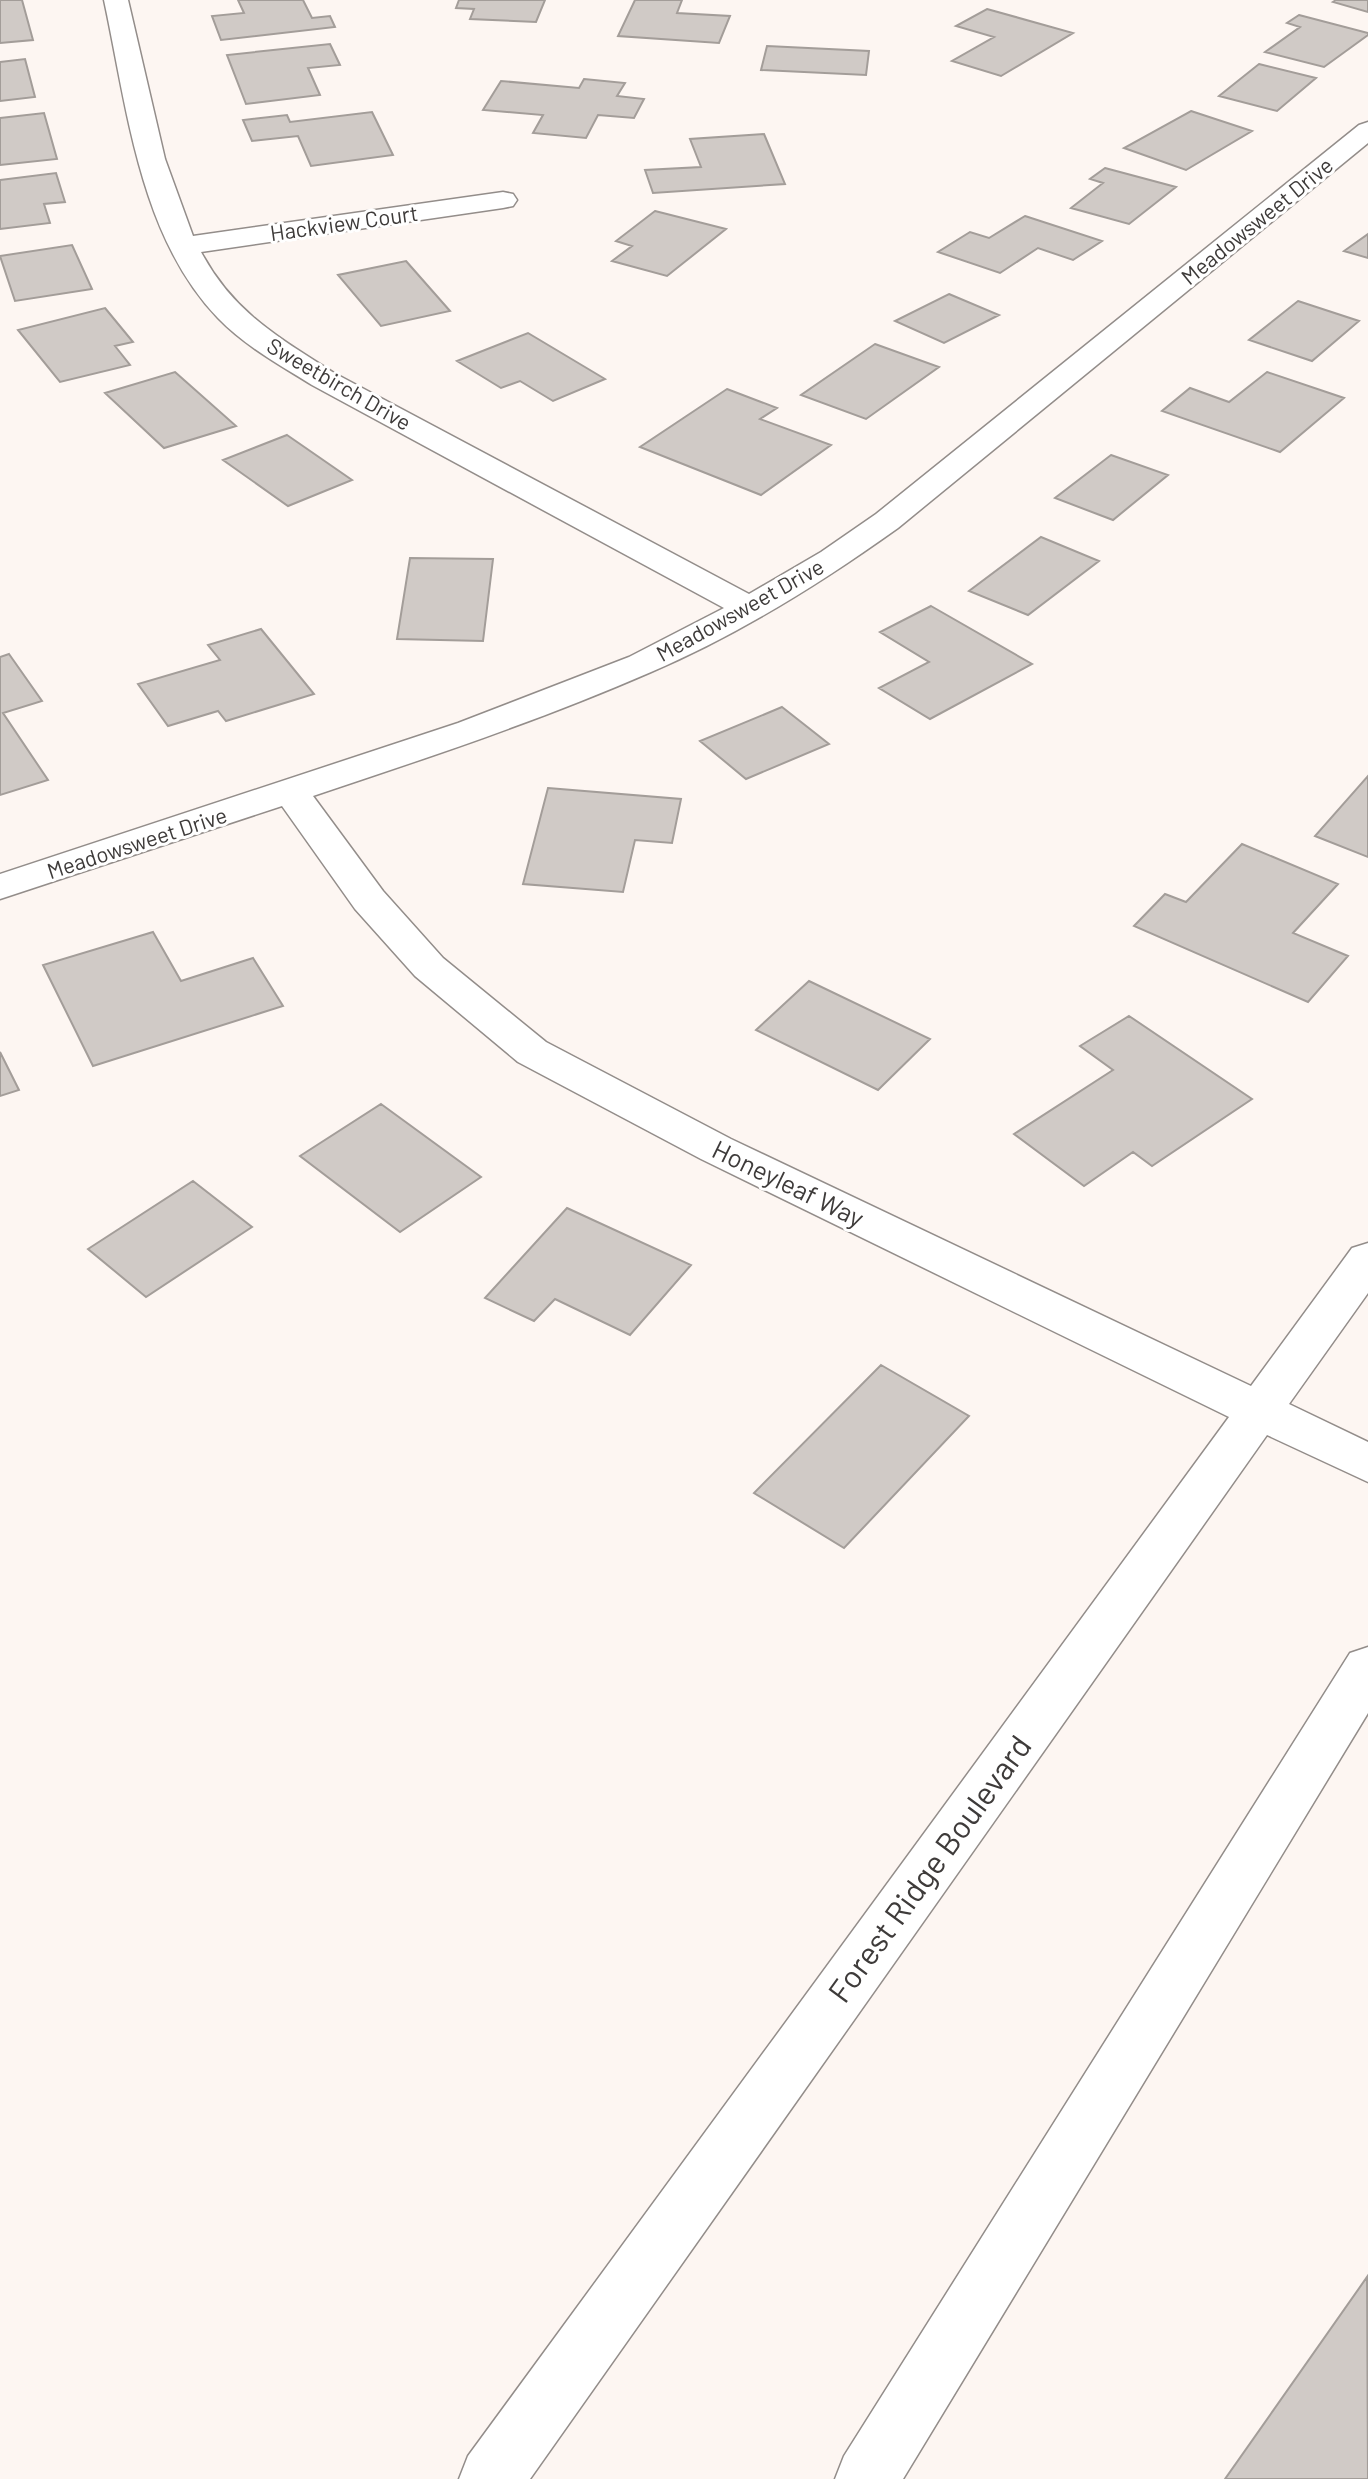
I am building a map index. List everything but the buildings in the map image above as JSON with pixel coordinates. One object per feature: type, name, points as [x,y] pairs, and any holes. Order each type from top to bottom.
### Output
[{"type":"street","name":"Sweetbirch Drive","points":[[116,0],[165,205],[184,246],[220,303],[258,337],[323,379],[750,608]]},
{"type":"street","name":"Meadowsweet Drive","points":[[0,887],[292,793],[471,731],[641,664],[750,608],[833,559],[887,521],[1368,130]]},
{"type":"street","name":"Hackview Court","points":[[184,246],[503,200]]},
{"type":"street","name":"Honeyleaf Way","points":[[292,793],[369,900],[429,967],[532,1052],[716,1149],[1368,1463]]},
{"type":"street","name":"Forest Ridge Boulevard","points":[[491,2479],[1368,1259]]},
{"type":"street","points":[[867,2479],[1368,1668]]}]
